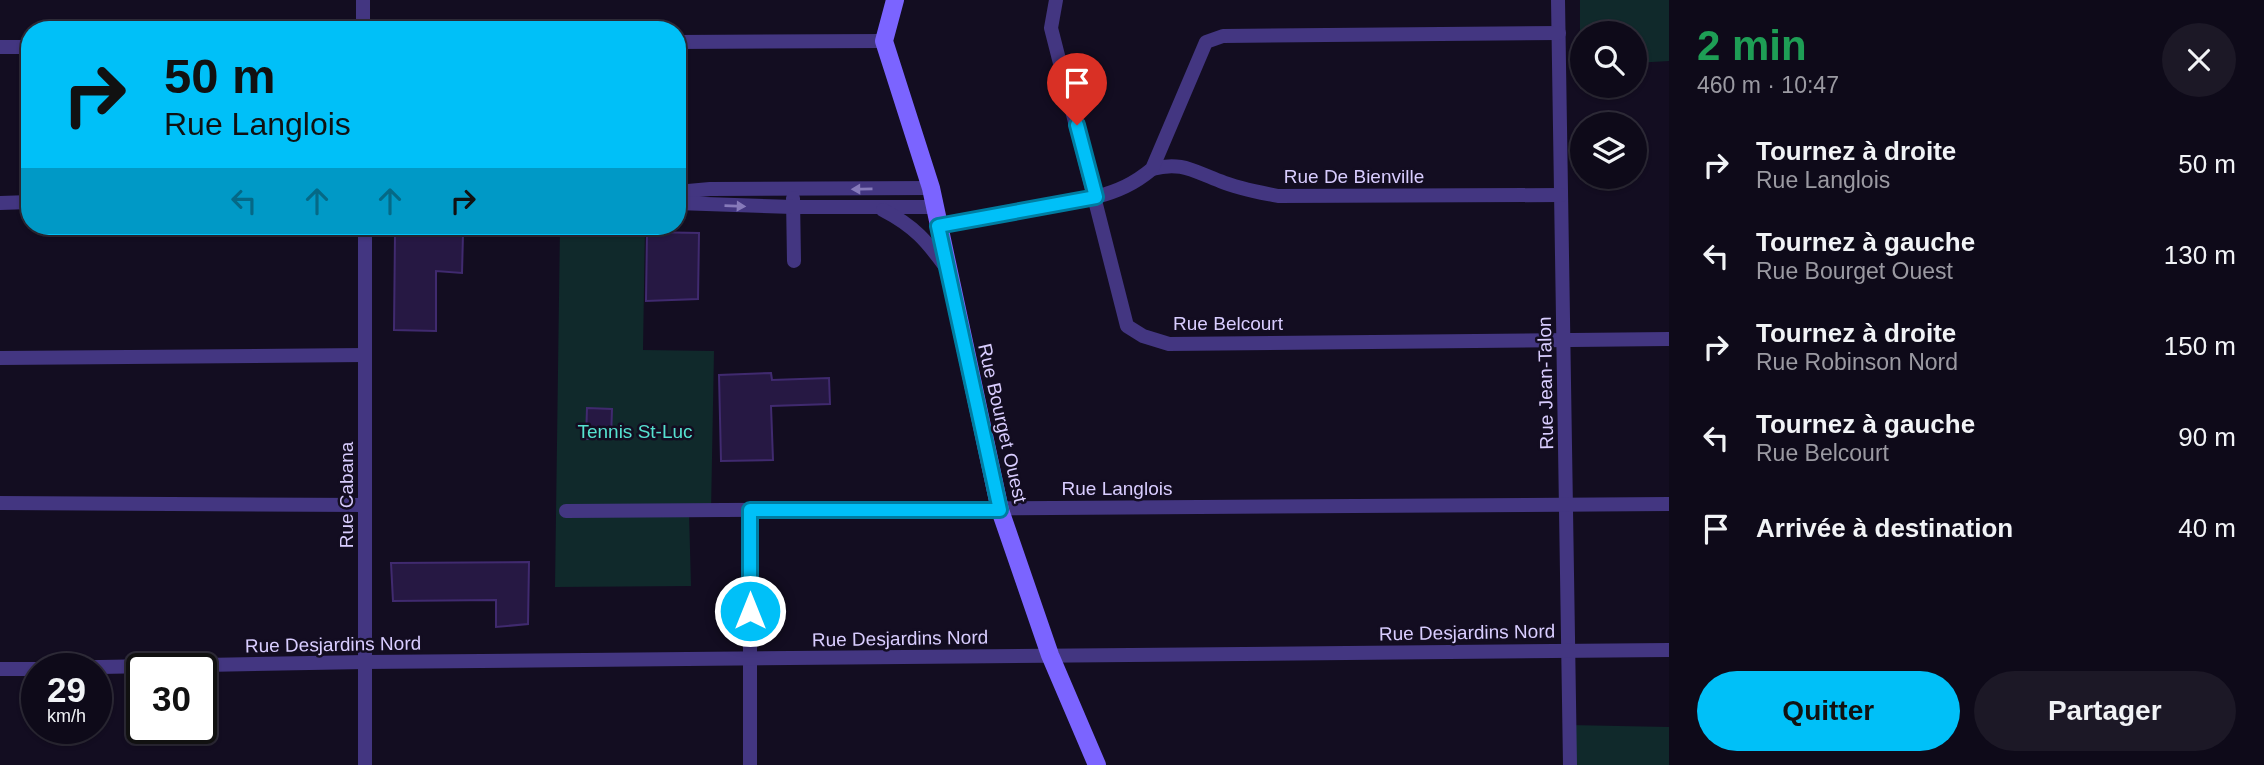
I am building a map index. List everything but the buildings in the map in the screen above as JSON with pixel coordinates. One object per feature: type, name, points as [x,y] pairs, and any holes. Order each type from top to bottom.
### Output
[{"type":"street","points":[[363,0],[363,21]]},
{"type":"street","points":[[686,42],[884,41],[895,0]]},
{"type":"street","name":"Rue Belcourt","points":[[1056,0],[1051,28],[1127,326],[1143,336],[1169,344],[1669,339]]},
{"type":"street","name":"Rue Jean-Talon","points":[[1558,0],[1570,765]]},
{"type":"street","points":[[938,226],[1120,191],[1152,169],[1206,42],[1223,36],[1559,33]]},
{"type":"street","name":"Rue Bourget Ouest","points":[[884,41],[931,188],[1000,510],[1050,655],[1097,765]]},
{"type":"street","points":[[0,47],[21,47]]},
{"type":"street","name":"Rue De Bienville","points":[[1152,169],[1169,164],[1247,190],[1278,196],[1561,195]]},
{"type":"street","points":[[686,191],[931,188]]},
{"type":"street","points":[[793,190],[794,261]]},
{"type":"street","points":[[0,203],[21,202]]},
{"type":"street","points":[[686,203],[934,207]]},
{"type":"street","points":[[879,207],[906,221],[925,238],[947,269]]},
{"type":"street","name":"Rue Cabana","points":[[365,235],[365,765]]},
{"type":"street","points":[[0,358],[365,355]]},
{"type":"street","points":[[0,503],[365,505]]},
{"type":"street","name":"Rue Langlois","points":[[566,510],[1000,510],[1669,504]]},
{"type":"street","points":[[750,510],[750,765]]},
{"type":"street","name":"Rue Desjardins Nord","points":[[112,667],[1669,650]]},
{"type":"street","points":[[0,670],[21,669]]},
{"type":"green space","points":[[1580,0],[1669,0],[1669,61],[1647,62],[1647,21],[1580,21]]},
{"type":"green space","name":"Tennis St-Luc","points":[[560,235],[645,235],[643,350],[714,351],[711,512],[689,513],[691,586],[555,587]]},
{"type":"green space","points":[[1569,725],[1669,727],[1669,765],[1570,765]]},
{"type":"route","points":[[750,611],[750,510],[1000,510],[938,226],[1096,197],[1077,125]]}]
